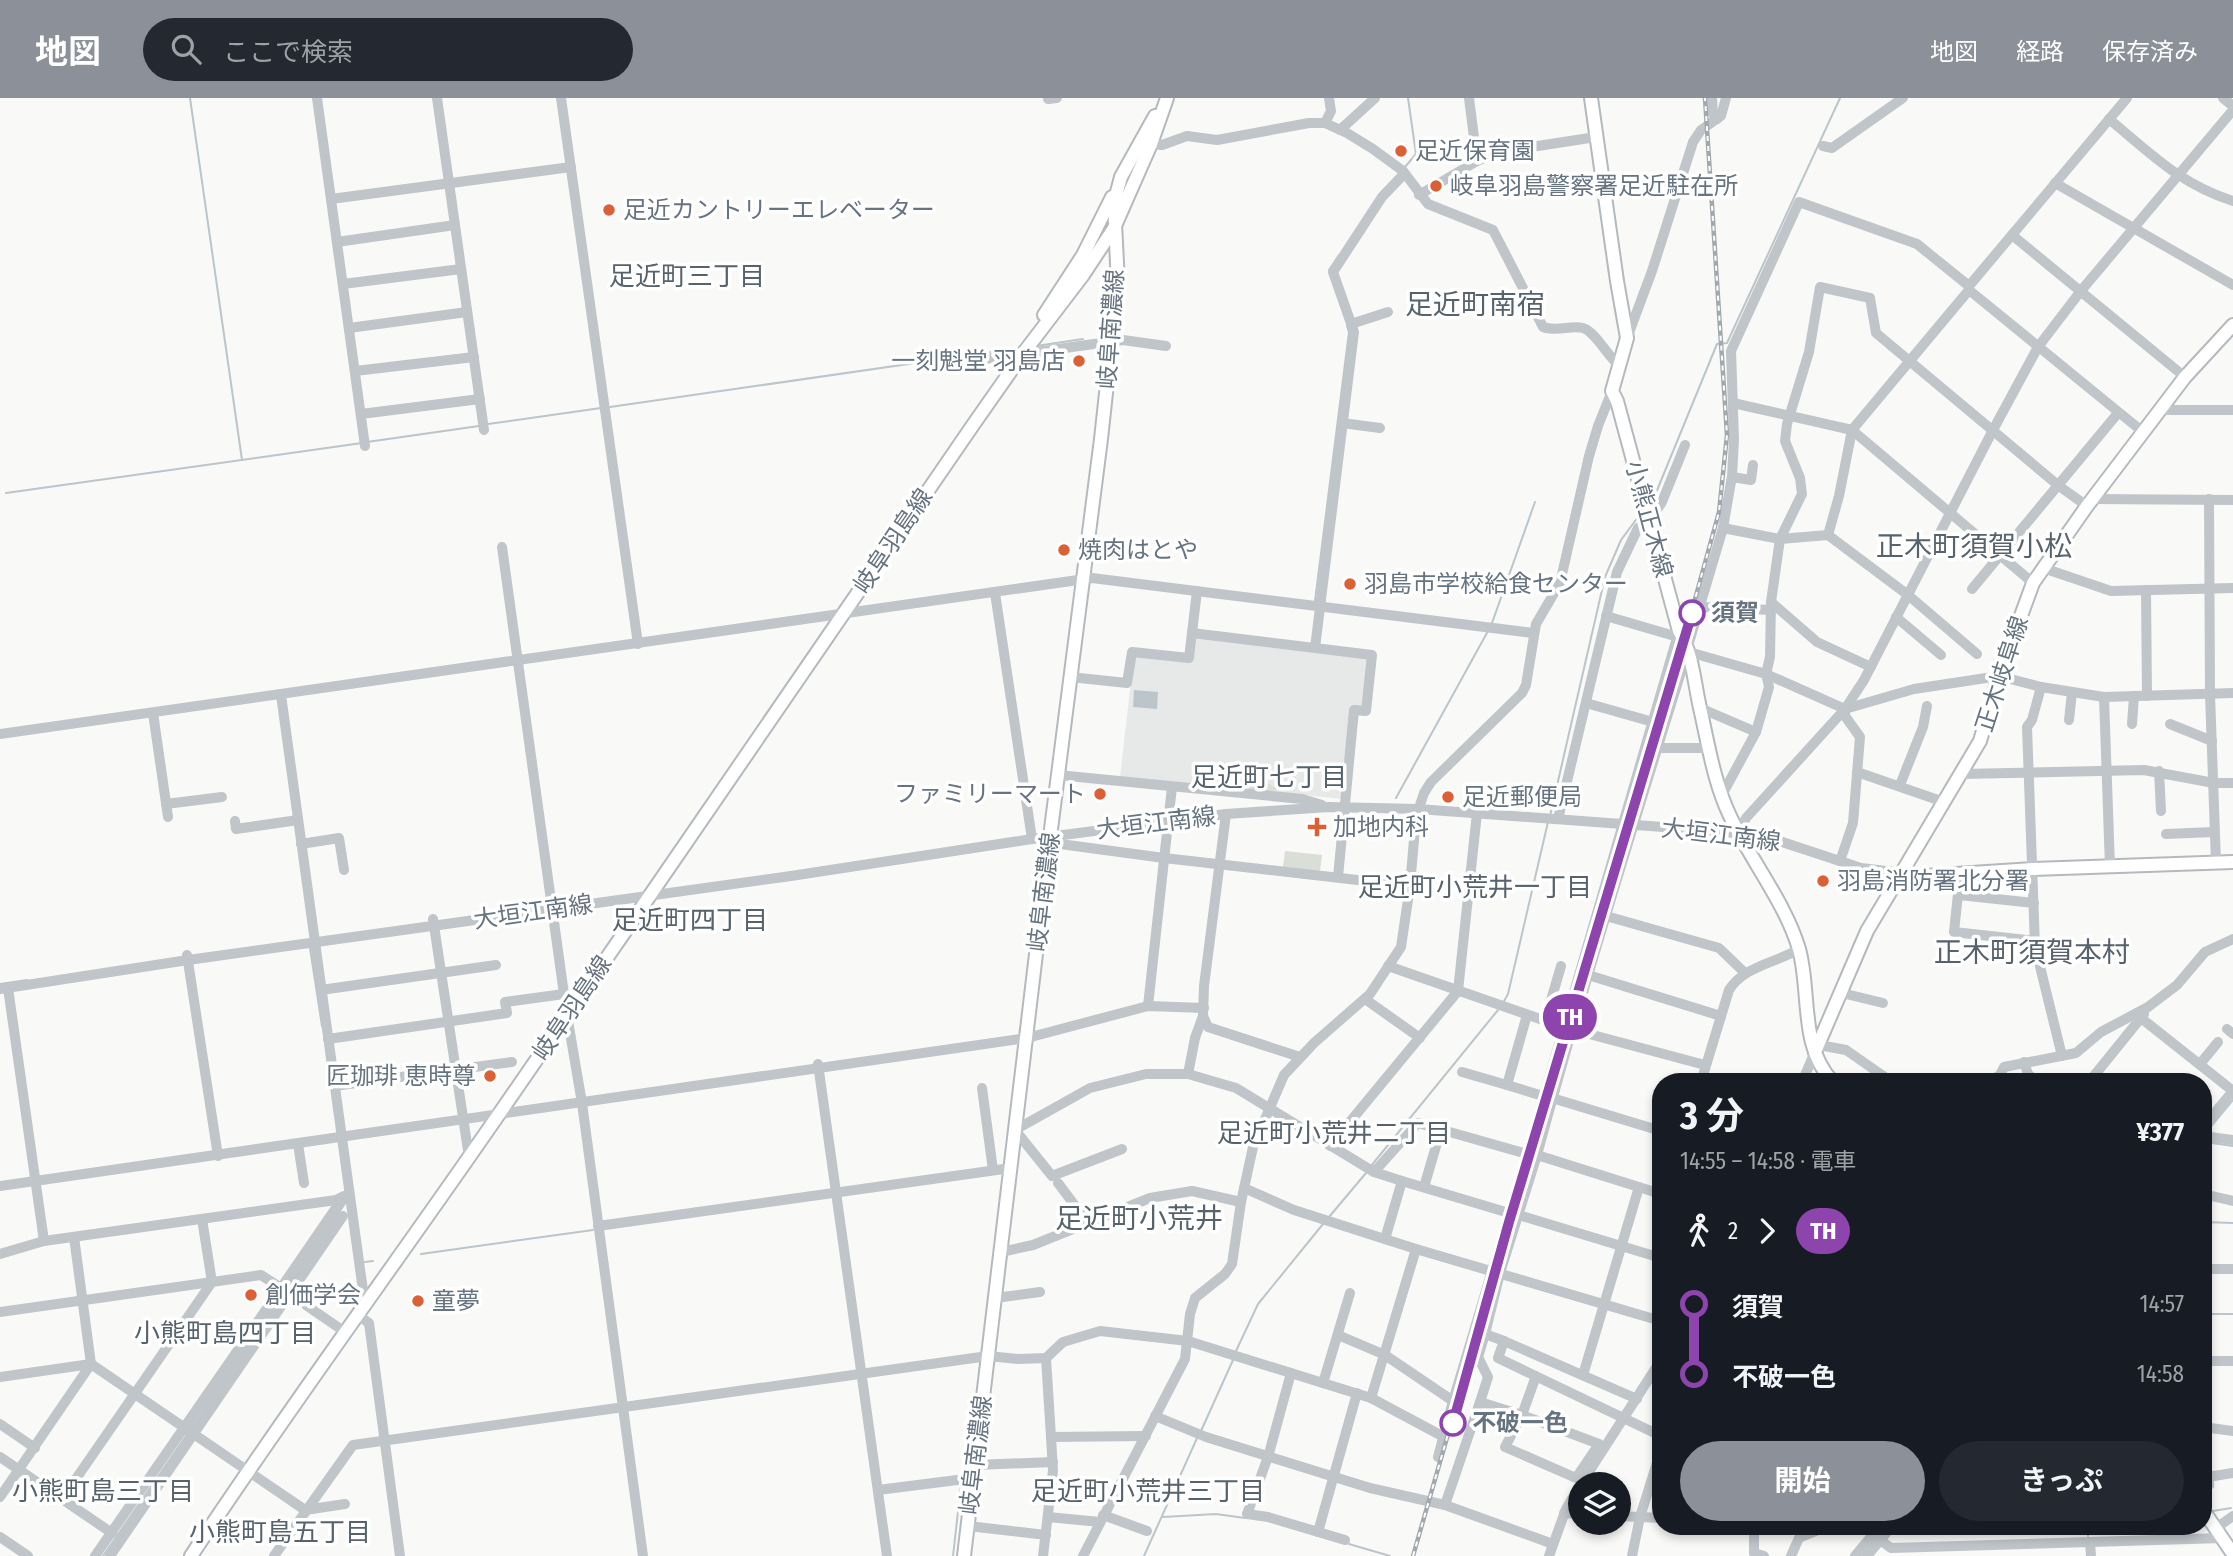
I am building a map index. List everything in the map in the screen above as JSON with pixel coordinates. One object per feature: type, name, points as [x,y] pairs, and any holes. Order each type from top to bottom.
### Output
[{"type":"main road","name":"岐阜南濃線","points":[[1114,228],[1151,144],[1165,98]]},
{"type":"main road","name":"岐阜南濃線","points":[[964,1556],[1118,283],[1114,228],[1116,187],[1165,98]]},
{"type":"main road","points":[[1591,98],[1617,281],[1628,338],[1612,391]]},
{"type":"main road","name":"岐阜羽島線","points":[[1022,355],[1028,337],[1083,255],[1116,187]]},
{"type":"main road","name":"岐阜羽島線","points":[[191,1556],[1022,355],[1076,285],[1114,228]]},
{"type":"main road","name":"正木岐阜線","points":[[1817,1048],[1867,931],[1980,741],[1999,676],[2033,583],[2185,377],[2233,325]]},
{"type":"main road","name":"小熊正木線","points":[[1612,391],[1617,401],[1678,634],[1689,651],[1722,795],[1739,834],[1785,916],[1799,949],[1817,1048],[1825,1073]]},
{"type":"main road","name":"大垣江南線","points":[[1903,873],[1925,876],[2233,862]]},
{"type":"main road","points":[[2212,1522],[2233,1554]]},
{"type":"street","points":[[317,98],[365,446]]},
{"type":"street","points":[[437,98],[484,430]]},
{"type":"street","points":[[561,98],[638,644]]},
{"type":"street","points":[[1325,123],[1331,111],[1329,98]]},
{"type":"street","points":[[1340,130],[1375,98]]},
{"type":"street","points":[[1469,98],[1477,161]]},
{"type":"street","points":[[1712,98],[1713,114],[1717,119]]},
{"type":"street","points":[[1628,338],[1653,271],[1693,142],[1701,130],[1722,113],[1726,98]]},
{"type":"street","points":[[1823,146],[1832,148],[1903,98]]},
{"type":"street","points":[[1828,535],[1852,430],[2127,98]]},
{"type":"street","points":[[1739,834],[1746,818],[1845,709],[1871,667],[2038,347],[2080,292],[2136,229],[2233,108],[2223,98]]},
{"type":"street","points":[[2109,119],[2178,177],[2212,195],[2233,201]]},
{"type":"street","points":[[1151,144],[1162,145],[1187,136],[1217,140],[1302,124],[1325,123],[1340,130],[1373,149],[1404,174],[1428,204],[1493,230],[1543,327],[1582,328],[1591,332],[1610,358],[1619,365]]},
{"type":"street","points":[[1419,195],[1477,161],[1499,152],[1596,137]]},
{"type":"street","points":[[331,199],[571,167]]},
{"type":"street","points":[[1315,649],[1354,332],[1333,272],[1382,197],[1404,174]]},
{"type":"street","points":[[2055,183],[2233,285],[2233,277]]},
{"type":"street","points":[[1438,1457],[1453,1401],[1532,1154],[1628,824],[1689,651],[1723,528],[1732,477],[1731,351],[1799,202],[1917,244],[2118,414],[2143,432]]},
{"type":"street","points":[[337,242],[455,225]]},
{"type":"street","points":[[2012,235],[2185,377]]},
{"type":"street","points":[[343,284],[461,269]]},
{"type":"street","points":[[1722,795],[1756,732],[1769,687],[1766,674],[1770,657],[1771,606],[1780,539],[1802,494],[1800,478],[1785,441],[1788,415],[1809,352],[1820,288],[1871,298],[1876,333],[2059,486],[2090,503],[2233,500]]},
{"type":"street","points":[[349,328],[467,312]]},
{"type":"street","points":[[1351,324],[1388,312]]},
{"type":"street","points":[[963,362],[1123,340],[1167,346]]},
{"type":"street","points":[[355,371],[474,357]]},
{"type":"street","points":[[1083,1556],[1185,1359],[1190,1314],[1195,1298],[1225,1274],[1232,1264],[1253,1147],[1284,1075],[1300,1057],[1365,999],[1401,947],[1418,809],[1431,782],[1522,693],[1526,685],[1533,632],[1560,583],[1592,446],[1612,391]]},
{"type":"street","points":[[361,414],[480,399]]},
{"type":"street","points":[[1733,403],[1852,430],[2033,583]]},
{"type":"street","points":[[2160,410],[2233,410]]},
{"type":"street","points":[[1972,589],[2118,414]]},
{"type":"street","points":[[1342,424],[1380,428]]},
{"type":"street","points":[[1558,819],[1616,572],[1647,512],[1657,512],[1685,445]]},
{"type":"street","points":[[1732,477],[1751,480],[1753,465]]},
{"type":"street","points":[[2209,499],[2210,694],[2216,863]]},
{"type":"street","points":[[1723,528],[1780,539],[1828,535],[1908,595],[1977,654]]},
{"type":"street","points":[[502,547],[564,994]]},
{"type":"street","points":[[2043,568],[2111,591],[2233,588]]},
{"type":"street","points":[[0,734],[1092,578],[1533,632]]},
{"type":"street","points":[[2146,590],[2147,696]]},
{"type":"street","points":[[1070,677],[1128,683],[1132,652],[1189,658],[1197,591]]},
{"type":"street","points":[[995,593],[1032,839]]},
{"type":"street","points":[[1700,607],[1771,606],[1817,642],[1871,667]]},
{"type":"street","points":[[1567,1028],[1588,975],[1605,916],[1653,722],[1678,634],[1606,616]]},
{"type":"street","points":[[1896,617],[1941,655]]},
{"type":"street","points":[[1192,634],[1372,655],[1366,711],[1354,710],[1338,877]]},
{"type":"street","points":[[1689,651],[1766,674],[1845,709],[1914,689],[1999,676],[2041,687],[2104,697],[2233,693]]},
{"type":"street","points":[[2041,687],[2032,720],[2027,727],[2035,941],[2062,1056]]},
{"type":"street","points":[[2069,720],[2072,692]]},
{"type":"street","points":[[281,695],[342,1137],[346,1193],[361,1310],[369,1323],[400,1556]]},
{"type":"street","points":[[2132,724],[2134,696]]},
{"type":"street","points":[[2104,697],[2110,867]]},
{"type":"street","points":[[1586,703],[1653,722]]},
{"type":"street","points":[[1900,785],[1923,727],[1927,706]]},
{"type":"street","points":[[1700,708],[1756,732]]},
{"type":"street","points":[[1840,861],[1853,823],[1860,737],[1845,716],[1845,709]]},
{"type":"street","points":[[153,713],[168,817]]},
{"type":"street","points":[[2170,724],[2212,741]]},
{"type":"street","points":[[1657,748],[1710,748]]},
{"type":"street","points":[[1961,774],[2106,769],[2159,771],[2214,783],[2233,783]]},
{"type":"street","points":[[2159,771],[2161,811]]},
{"type":"street","points":[[1857,772],[1944,802]]},
{"type":"street","points":[[1058,775],[1302,799],[1329,807]]},
{"type":"street","points":[[1148,1006],[1172,787]]},
{"type":"street","points":[[166,804],[222,797]]},
{"type":"street","name":"大垣江南線","points":[[4,988],[188,958],[552,906],[647,896],[1032,839],[1226,814],[1329,807],[1418,809],[1739,834],[1768,838],[1861,868],[1903,873]]},
{"type":"street","points":[[1330,1146],[1458,991],[1477,813]]},
{"type":"street","points":[[1188,1074],[1203,1012],[1226,814]]},
{"type":"street","points":[[234,821],[236,829],[298,820]]},
{"type":"street","points":[[2166,834],[2214,832]]},
{"type":"street","points":[[1052,837],[1060,844],[1410,886]]},
{"type":"street","points":[[301,844],[339,838],[344,870]]},
{"type":"street","points":[[1960,874],[1954,932],[2035,941]]},
{"type":"street","points":[[1959,895],[2034,903]]},
{"type":"street","points":[[1605,916],[1719,948],[1745,973]]},
{"type":"street","points":[[434,923],[469,1157]]},
{"type":"street","points":[[2001,1073],[2004,1067],[2076,1053],[2101,1031],[2148,1007],[2177,985],[2204,952],[2233,939]]},
{"type":"street","points":[[1703,1073],[1729,990],[1745,973],[1799,949]]},
{"type":"street","points":[[188,958],[218,1156]]},
{"type":"street","points":[[321,990],[496,965]]},
{"type":"street","points":[[1545,1021],[1561,966]]},
{"type":"street","points":[[1388,967],[1527,1016],[1705,1065]]},
{"type":"street","points":[[1588,975],[1721,1016]]},
{"type":"street","points":[[4,988],[44,1241]]},
{"type":"street","points":[[1842,992],[1883,1003]]},
{"type":"street","points":[[328,1039],[507,1013],[505,1002],[564,994],[576,1003]]},
{"type":"street","points":[[1365,999],[1419,1038]]},
{"type":"street","points":[[0,1186],[463,1121],[581,1100],[1027,1038],[1148,1006],[1203,1012]]},
{"type":"street","points":[[2096,1073],[2148,1007]]},
{"type":"street","points":[[1203,1012],[1208,1027],[1300,1057]]},
{"type":"street","points":[[567,1016],[581,1100],[643,1556]]},
{"type":"street","points":[[1507,1085],[1527,1016]]},
{"type":"street","points":[[2141,1018],[2211,1073]]},
{"type":"street","points":[[2200,1064],[2218,1042]]},
{"type":"street","points":[[1806,1073],[1817,1048],[1846,1050],[1879,1073]]},
{"type":"street","points":[[334,1086],[512,1062]]},
{"type":"street","points":[[2024,1062],[2028,1073]]},
{"type":"street","points":[[819,1066],[887,1556]]},
{"type":"street","points":[[1462,1072],[1652,1128]]},
{"type":"street","points":[[1122,1149],[1052,1175],[1014,1130],[1090,1088],[1146,1074],[1188,1074],[1236,1088],[1374,1172],[1509,1213]]},
{"type":"street","points":[[2212,1074],[2233,1091],[2212,1116]]},
{"type":"street","points":[[982,1088],[993,1170]]},
{"type":"street","points":[[1374,1172],[1419,1123],[1652,1191]]},
{"type":"street","points":[[1424,1187],[1441,1129]]},
{"type":"street","points":[[2212,1137],[2233,1140]]},
{"type":"street","points":[[298,1144],[304,1183]]},
{"type":"street","points":[[1445,1505],[1488,1377],[1478,1357],[1509,1213],[1532,1154]]},
{"type":"street","points":[[598,1226],[1011,1168]]},
{"type":"street","points":[[1385,1239],[1402,1181]]},
{"type":"street","points":[[1058,1183],[1088,1223]]},
{"type":"street","points":[[1583,1375],[1639,1187]]},
{"type":"street","points":[[1244,1188],[1294,1210],[1416,1249],[1652,1318]]},
{"type":"street","points":[[1001,1252],[1034,1245],[1150,1198],[1192,1191],[1241,1202]]},
{"type":"street","points":[[0,1254],[44,1241],[335,1200],[346,1193]]},
{"type":"street","points":[[95,1556],[346,1193]]},
{"type":"street","points":[[2212,1196],[2233,1201]]},
{"type":"street","points":[[110,1556],[343,1216]]},
{"type":"street","points":[[1522,1216],[1652,1255]]},
{"type":"street","points":[[62,1499],[212,1282],[202,1219]]},
{"type":"street","points":[[0,1497],[91,1364],[74,1237]]},
{"type":"street","points":[[1371,1398],[1416,1249]]},
{"type":"street","points":[[2212,1269],[2233,1269]]},
{"type":"street","points":[[0,1311],[261,1275],[345,1332]]},
{"type":"street","points":[[995,1298],[1040,1292]]},
{"type":"street","points":[[1323,1383],[1350,1293]]},
{"type":"street","points":[[274,1556],[354,1445],[988,1356],[1046,1358],[1063,1342],[1100,1331],[1188,1341],[1357,1393],[1444,1437]]},
{"type":"street","points":[[1485,1334],[1637,1399]]},
{"type":"street","points":[[1338,1335],[1385,1355],[1453,1401]]},
{"type":"street","points":[[1504,1341],[1498,1357],[1652,1432]]},
{"type":"street","points":[[1043,1556],[1052,1462],[1046,1358]]},
{"type":"street","points":[[2212,1361],[2233,1361]]},
{"type":"street","points":[[0,1377],[91,1364],[305,1510],[345,1504]]},
{"type":"street","points":[[1291,1373],[1268,1457],[1247,1514],[1268,1517],[1345,1541]]},
{"type":"street","points":[[1590,1472],[1652,1375]]},
{"type":"street","points":[[1480,1402],[1521,1415],[1599,1444],[1576,1478],[1505,1447],[1521,1415],[1536,1376]]},
{"type":"street","points":[[1318,1532],[1357,1393]]},
{"type":"street","points":[[1155,1416],[1194,1433],[1268,1457],[1370,1488],[1445,1505],[1553,1544]]},
{"type":"street","points":[[0,1424],[35,1448]]},
{"type":"street","points":[[2212,1428],[2233,1431]]},
{"type":"street","points":[[1051,1437],[1146,1436]]},
{"type":"street","points":[[0,1457],[112,1533]]},
{"type":"street","points":[[878,1490],[974,1471],[1052,1462]]},
{"type":"street","points":[[2212,1476],[2233,1473]]},
{"type":"street","points":[[1632,1556],[1652,1479]]},
{"type":"street","points":[[1549,1556],[1568,1507]]},
{"type":"street","points":[[2212,1534],[2220,1533],[2233,1516]]},
{"type":"street","points":[[1048,1517],[1102,1519],[1147,1531]]},
{"type":"street","points":[[1631,1517],[1652,1518]]},
{"type":"street","points":[[968,1526],[1046,1535]]},
{"type":"street","points":[[1754,1535],[1755,1553],[1765,1556]]},
{"type":"street","points":[[1791,1556],[1799,1538],[1806,1535]]},
{"type":"street","points":[[1855,1556],[1876,1535]]},
{"type":"street","points":[[1867,1556],[1877,1535]]},
{"type":"street","points":[[1878,1535],[1891,1548],[2090,1543],[2194,1535]]},
{"type":"street","points":[[0,1537],[28,1556]]},
{"type":"street","points":[[2090,1543],[2091,1556]]},
{"type":"shaded area","points":[[1197,637],[1370,656],[1364,707],[1351,706],[1343,799],[1120,777],[1134,655],[1193,661]]},
{"type":"shaded area","points":[[1134,690],[1158,692],[1157,709],[1133,707]]},
{"type":"shaded area","points":[[1221,778],[1251,785],[1264,781],[1279,790],[1214,787],[1214,782]]},
{"type":"shaded area","points":[[1285,851],[1322,855],[1320,871],[1283,867]]},
{"type":"waterway","points":[[190,98],[242,460]]},
{"type":"waterway","points":[[1405,167],[1416,154],[1408,98]]},
{"type":"waterway","points":[[1651,505],[1717,344],[1727,343],[1840,98]]},
{"type":"waterway","points":[[1329,270],[1339,255]]},
{"type":"waterway","points":[[1315,601],[1349,332],[1347,326]]},
{"type":"waterway","points":[[1036,346],[1083,339]]},
{"type":"waterway","points":[[610,407],[1020,348]]},
{"type":"waterway","points":[[488,424],[601,408]]},
{"type":"waterway","points":[[367,442],[479,426]]},
{"type":"waterway","points":[[6,493],[362,443]]},
{"type":"waterway","points":[[1492,623],[1535,502]]},
{"type":"waterway","points":[[1550,816],[1605,577],[1621,540],[1641,513]]},
{"type":"waterway","points":[[1396,798],[1488,631]]},
{"type":"waterway","points":[[1503,1003],[1508,994],[1548,822]]},
{"type":"waterway","points":[[310,948],[322,1026]]},
{"type":"waterway","points":[[0,984],[27,980]]},
{"type":"waterway","points":[[1371,1166],[1498,1010]]},
{"type":"waterway","points":[[2212,1125],[2233,1100]]},
{"type":"waterway","points":[[2212,1143],[2233,1146]]},
{"type":"waterway","points":[[1329,1217],[1366,1173]]},
{"type":"waterway","points":[[288,1287],[346,1202]]},
{"type":"waterway","points":[[2212,1222],[2233,1223]]},
{"type":"waterway","points":[[1236,1351],[1258,1304],[1323,1224]]},
{"type":"waterway","points":[[421,1254],[593,1230]]},
{"type":"waterway","points":[[365,1262],[373,1261]]},
{"type":"waterway","points":[[191,1428],[283,1294]]},
{"type":"waterway","points":[[2212,1314],[2233,1314]]},
{"type":"waterway","points":[[1201,1431],[1233,1360]]},
{"type":"waterway","points":[[103,1556],[188,1433]]},
{"type":"waterway","points":[[1144,1556],[1198,1436]]},
{"type":"waterway","points":[[2212,1488],[2213,1480]]},
{"type":"waterway","points":[[953,1556],[961,1485]]},
{"type":"waterway","points":[[2213,1511],[2231,1508]]},
{"type":"waterway","points":[[1163,1517],[1216,1514],[1245,1518]]},
{"type":"waterway","points":[[1349,1544],[1390,1556]]},
{"type":"railway","points":[[1413,1556],[1509,1222],[1684,639],[1719,512],[1727,435],[1705,98]]},
{"type":"train","name":"TH","points":[[1453,1423],[1509,1222],[1692,613]]},
{"type":"place","name":"足近保育園","points":[[1401,151]]},
{"type":"place","name":"岐阜羽島警察署足近駐在所","points":[[1436,186]]},
{"type":"place","name":"足近カントリーエレベーター","points":[[609,210]]},
{"type":"place","name":"一刻魁堂 羽島店","points":[[1079,361]]},
{"type":"place","name":"焼肉はとや","points":[[1064,550]]},
{"type":"place","name":"羽島市学校給食センター","points":[[1350,584]]},
{"type":"place","name":"須賀","points":[[1692,613]]},
{"type":"place","name":"ファミリーマート","points":[[1100,794]]},
{"type":"place","name":"足近郵便局","points":[[1448,797]]},
{"type":"place","name":"加地内科","points":[[1317,827]]},
{"type":"place","name":"羽島消防署北分署","points":[[1823,881]]},
{"type":"place","name":"匠珈琲 恵時尊","points":[[490,1076]]},
{"type":"place","name":"創価学会","points":[[251,1295]]},
{"type":"place","name":"童夢","points":[[418,1301]]},
{"type":"place","name":"不破一色","points":[[1453,1423]]},
{"type":"district","name":"足近町三丁目","points":[[687,276]]},
{"type":"district","name":"足近町南宿","points":[[1475,304]]},
{"type":"district","name":"正木町須賀小松","points":[[1974,546]]},
{"type":"district","name":"足近町七丁目","points":[[1269,777]]},
{"type":"district","name":"足近町小荒井一丁目","points":[[1475,887]]},
{"type":"district","name":"足近町四丁目","points":[[690,920]]},
{"type":"district","name":"正木町須賀本村","points":[[2032,952]]},
{"type":"district","name":"足近町小荒井二丁目","points":[[1334,1133]]},
{"type":"district","name":"足近町小荒井","points":[[1139,1218]]},
{"type":"district","name":"小熊町島四丁目","points":[[225,1333]]},
{"type":"district","name":"小熊町島三丁目","points":[[103,1491]]},
{"type":"district","name":"足近町小荒井三丁目","points":[[1148,1491]]},
{"type":"district","name":"小熊町島五丁目","points":[[280,1532]]}]
